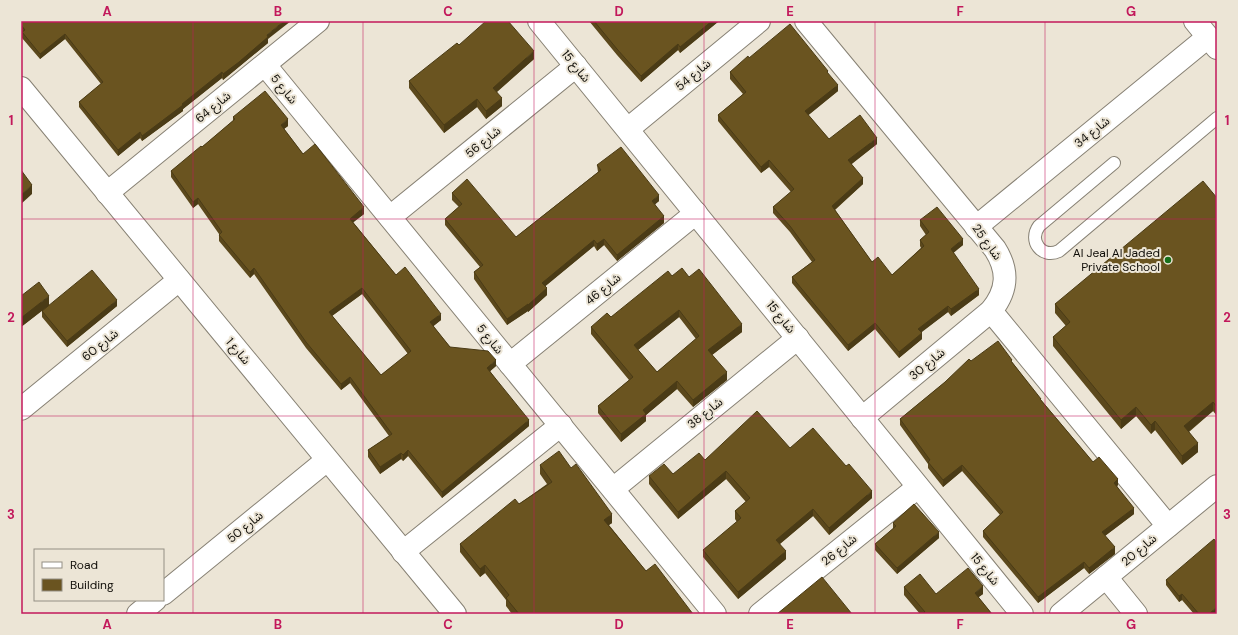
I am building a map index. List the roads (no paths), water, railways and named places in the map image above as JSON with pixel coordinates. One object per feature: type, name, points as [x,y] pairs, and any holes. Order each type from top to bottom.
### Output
[{"type":"street","name":"شارع 64","points":[[107,193],[318,21]]},
{"type":"street","name":"شارع 15","points":[[540,21],[1022,614]]},
{"type":"street","name":"شارع 25","points":[[806,21],[995,249],[1004,266],[1005,275],[1002,294],[991,311]]},
{"type":"street","points":[[1194,21],[1213,43]]},
{"type":"street","name":"شارع 54","points":[[628,130],[757,22]]},
{"type":"street","name":"شارع 34","points":[[976,227],[1213,43]]},
{"type":"street","name":"شارع 5","points":[[265,65],[715,614]]},
{"type":"street","name":"شارع 56","points":[[390,218],[576,66]]},
{"type":"street","name":"شارع 1","points":[[24,99],[107,193],[180,280],[455,614]]},
{"type":"street","name":"شارع 46","points":[[510,364],[696,213]]},
{"type":"street","name":"شارع 60","points":[[21,409],[180,280]]},
{"type":"street","points":[[991,311],[1168,526]]},
{"type":"street","name":"شارع 30","points":[[862,418],[991,311]]},
{"type":"street","name":"شارع 38","points":[[613,489],[798,338]]},
{"type":"street","points":[[403,552],[561,425]]},
{"type":"street","name":"شارع 50","points":[[164,593],[327,460]]},
{"type":"street","name":"شارع 20","points":[[1061,614],[1217,486]]},
{"type":"street","name":"شارع 26","points":[[760,614],[918,487]]},
{"type":"street","points":[[1106,577],[1136,614]]},
{"type":"street","points":[[138,614],[154,601]]},
{"type":"lane","points":[[1114,163],[1039,226],[1034,238],[1042,250],[1050,253],[1059,251],[1217,118]]},
{"type":"place","name":"Al Jeal Al Jaded Private School","points":[[1168,260]]}]
